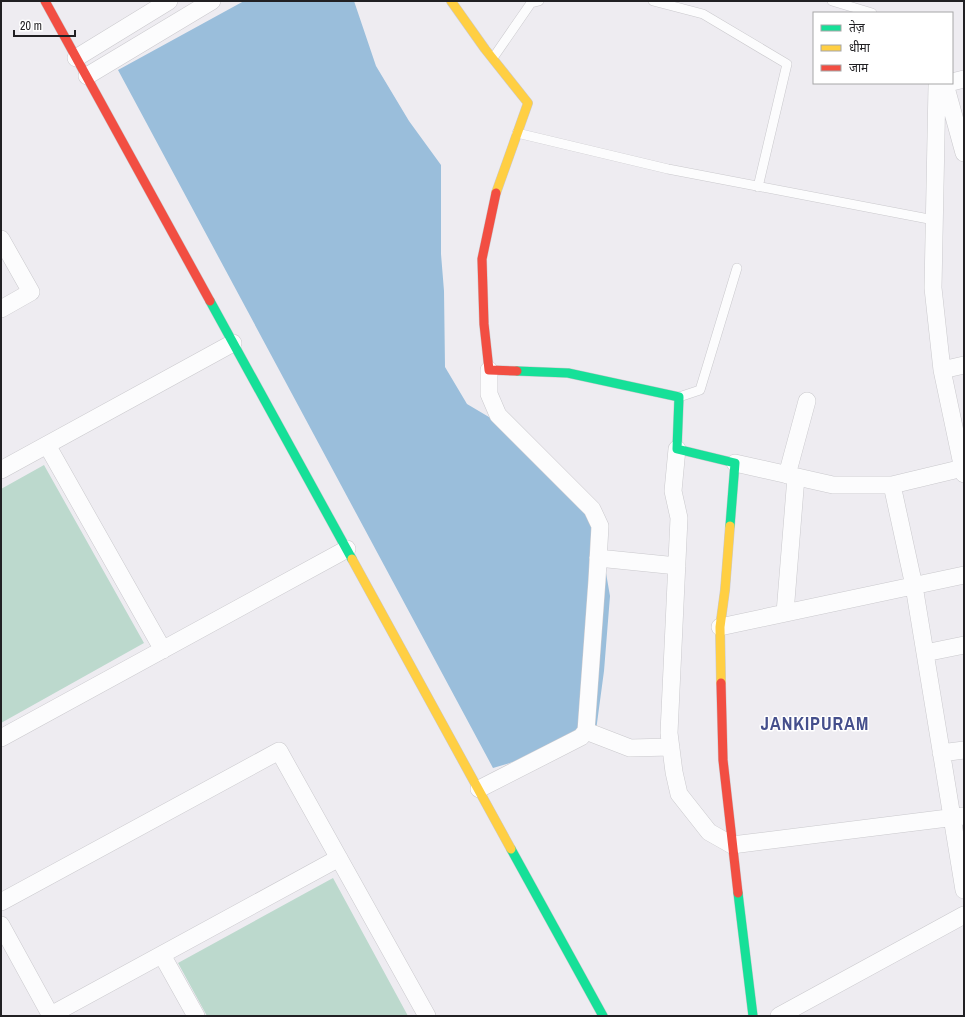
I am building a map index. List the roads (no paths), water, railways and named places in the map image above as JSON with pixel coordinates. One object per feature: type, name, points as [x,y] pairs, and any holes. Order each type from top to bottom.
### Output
[{"type":"street","points":[[45,1],[604,1016]]},
{"type":"street","points":[[76,58],[169,1]]},
{"type":"street","points":[[87,76],[212,1]]},
{"type":"street","points":[[451,1],[528,103],[496,194],[482,259],[484,324],[489,370],[489,394],[498,415],[592,509],[600,526],[586,731],[581,738],[479,789]]},
{"type":"street","points":[[953,82],[964,79]]},
{"type":"street","points":[[943,84],[964,153]]},
{"type":"street","points":[[677,449],[833,486],[892,485],[963,471],[942,370],[933,288],[934,220],[943,84]]},
{"type":"street","points":[[1,239],[31,292],[1,309]]},
{"type":"street","points":[[1,470],[233,343]]},
{"type":"street","points":[[942,370],[964,365]]},
{"type":"street","points":[[489,370],[568,373],[679,397],[677,449],[673,491],[679,518],[669,733],[674,772],[679,794],[709,832],[732,845],[958,816]]},
{"type":"street","points":[[785,613],[791,476],[807,401]]},
{"type":"street","points":[[47,445],[163,650]]},
{"type":"street","points":[[735,463],[725,590],[720,627],[723,760],[753,1016]]},
{"type":"street","points":[[892,485],[914,586],[941,753],[958,816],[964,890]]},
{"type":"street","points":[[1,738],[347,549]]},
{"type":"street","points":[[598,558],[677,566]]},
{"type":"street","points":[[720,627],[964,575]]},
{"type":"street","points":[[925,653],[964,645]]},
{"type":"street","points":[[586,731],[630,748],[671,747]]},
{"type":"street","points":[[941,753],[964,750]]},
{"type":"street","points":[[1,902],[279,751],[427,1016]]},
{"type":"street","points":[[1,926],[51,1016],[339,858]]},
{"type":"street","points":[[779,1016],[964,915]]},
{"type":"street","points":[[162,955],[196,1016]]},
{"type":"lane","points":[[493,58],[531,3],[539,1]]},
{"type":"lane","points":[[653,1],[703,14],[787,64],[758,187]]},
{"type":"lane","points":[[832,1],[869,12]]},
{"type":"lane","points":[[517,133],[668,169],[934,220]]},
{"type":"lane","points":[[679,397],[700,390],[737,268]]},
{"type":"water","points":[[244,1],[354,1],[376,66],[409,121],[441,165],[441,254],[444,291],[445,367],[467,404],[521,436],[595,510],[610,596],[604,671],[595,738],[493,768],[118,70]]},
{"type":"district","name":"JANKIPURAM","points":[[815,723]]}]
